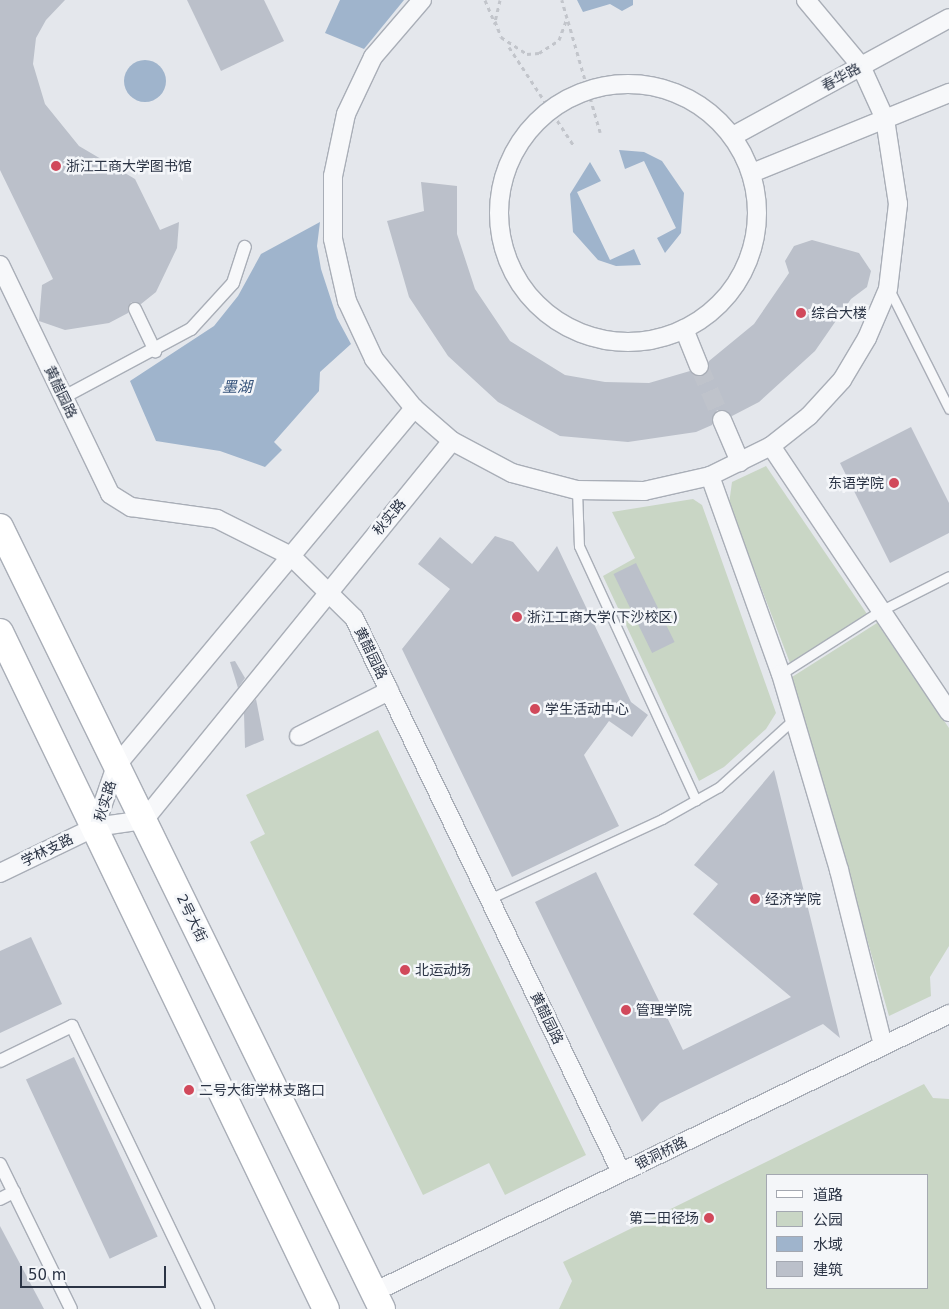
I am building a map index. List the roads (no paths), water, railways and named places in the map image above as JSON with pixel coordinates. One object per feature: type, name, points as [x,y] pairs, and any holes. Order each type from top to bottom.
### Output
[{"type":"main road","name":"2号大街","points":[[0,527],[378,1300]]},
{"type":"main road","points":[[0,632],[326,1309]]},
{"type":"street","points":[[422,0],[373,57],[346,114],[332,176],[333,240],[347,301],[374,359],[414,408],[452,441],[512,473],[577,490],[644,491],[710,476],[771,446],[809,416],[842,380],[868,338],[888,289],[898,204],[885,120],[861,66],[806,0]]},
{"type":"street","name":"春华路","points":[[733,136],[949,18]]},
{"type":"street","points":[[628,83],[668,89],[704,108],[733,136],[752,173],[758,213],[752,253],[733,289],[705,318],[684,328],[669,336],[629,342],[589,336],[552,318],[524,289],[505,253],[499,212],[505,172],[523,136],[552,108],[588,89],[628,83]]},
{"type":"street","points":[[752,173],[949,93]]},
{"type":"street","points":[[64,397],[155,351],[213,309],[233,282],[245,247]]},
{"type":"street","name":"黄醋园路","points":[[0,265],[110,494],[130,507],[217,519],[291,556],[354,618],[621,1172]]},
{"type":"street","points":[[135,309],[155,351]]},
{"type":"street","points":[[684,328],[699,366]]},
{"type":"street","name":"秋实路","points":[[414,408],[116,766],[95,827],[144,820],[328,591],[452,441]]},
{"type":"street","points":[[722,420],[740,462]]},
{"type":"street","points":[[771,446],[949,712]]},
{"type":"street","points":[[710,476],[781,674],[839,870],[883,1045]]},
{"type":"street","points":[[299,736],[389,691]]},
{"type":"street","name":"学林支路","points":[[0,873],[95,827]]},
{"type":"street","name":"银洞桥路","points":[[378,1300],[621,1172],[949,1014]]},
{"type":"street","points":[[0,1061],[72,1026],[203,1307]]},
{"type":"street","points":[[0,1164],[71,1309]]},
{"type":"street","points":[[0,1199],[14,1192]]},
{"type":"lane","points":[[888,289],[949,409]]},
{"type":"lane","points":[[577,490],[579,546],[696,800]]},
{"type":"lane","points":[[781,674],[880,611],[949,576]]},
{"type":"lane","points":[[489,899],[696,800],[719,787],[794,718]]},
{"type":"water","points":[[340,0],[404,0],[364,49],[325,33]]},
{"type":"water","points":[[577,0],[633,0],[633,5],[622,11],[610,4],[583,12]]},
{"type":"water","points":[[149,60],[157,63],[163,69],[166,81],[163,93],[157,99],[141,102],[133,99],[127,93],[124,77],[127,69],[133,63]]},
{"type":"water","points":[[619,150],[644,152],[662,161],[684,193],[681,233],[665,253],[657,238],[676,228],[644,161],[625,169]]},
{"type":"water","points":[[590,162],[601,181],[577,192],[610,260],[634,249],[641,265],[616,266],[598,260],[573,232],[570,194]]},
{"type":"water","name":"墨湖","points":[[320,222],[317,246],[321,269],[337,318],[351,344],[320,372],[319,391],[274,442],[282,450],[265,467],[220,451],[156,441],[130,381],[214,326],[238,296],[261,254]]},
{"type":"tunnel","points":[[699,366],[722,420]]},
{"type":"place","name":"浙江工商大学图书馆","points":[[56,166]]},
{"type":"place","name":"综合大楼","points":[[801,313]]},
{"type":"place","name":"东语学院","points":[[894,483]]},
{"type":"place","name":"浙江工商大学(下沙校区)","points":[[517,617]]},
{"type":"place","name":"学生活动中心","points":[[535,709]]},
{"type":"place","name":"经济学院","points":[[755,899]]},
{"type":"place","name":"北运动场","points":[[405,970]]},
{"type":"place","name":"管理学院","points":[[626,1010]]},
{"type":"place","name":"二号大街学林支路口","points":[[189,1090]]},
{"type":"place","name":"第二田径场","points":[[709,1218]]}]
